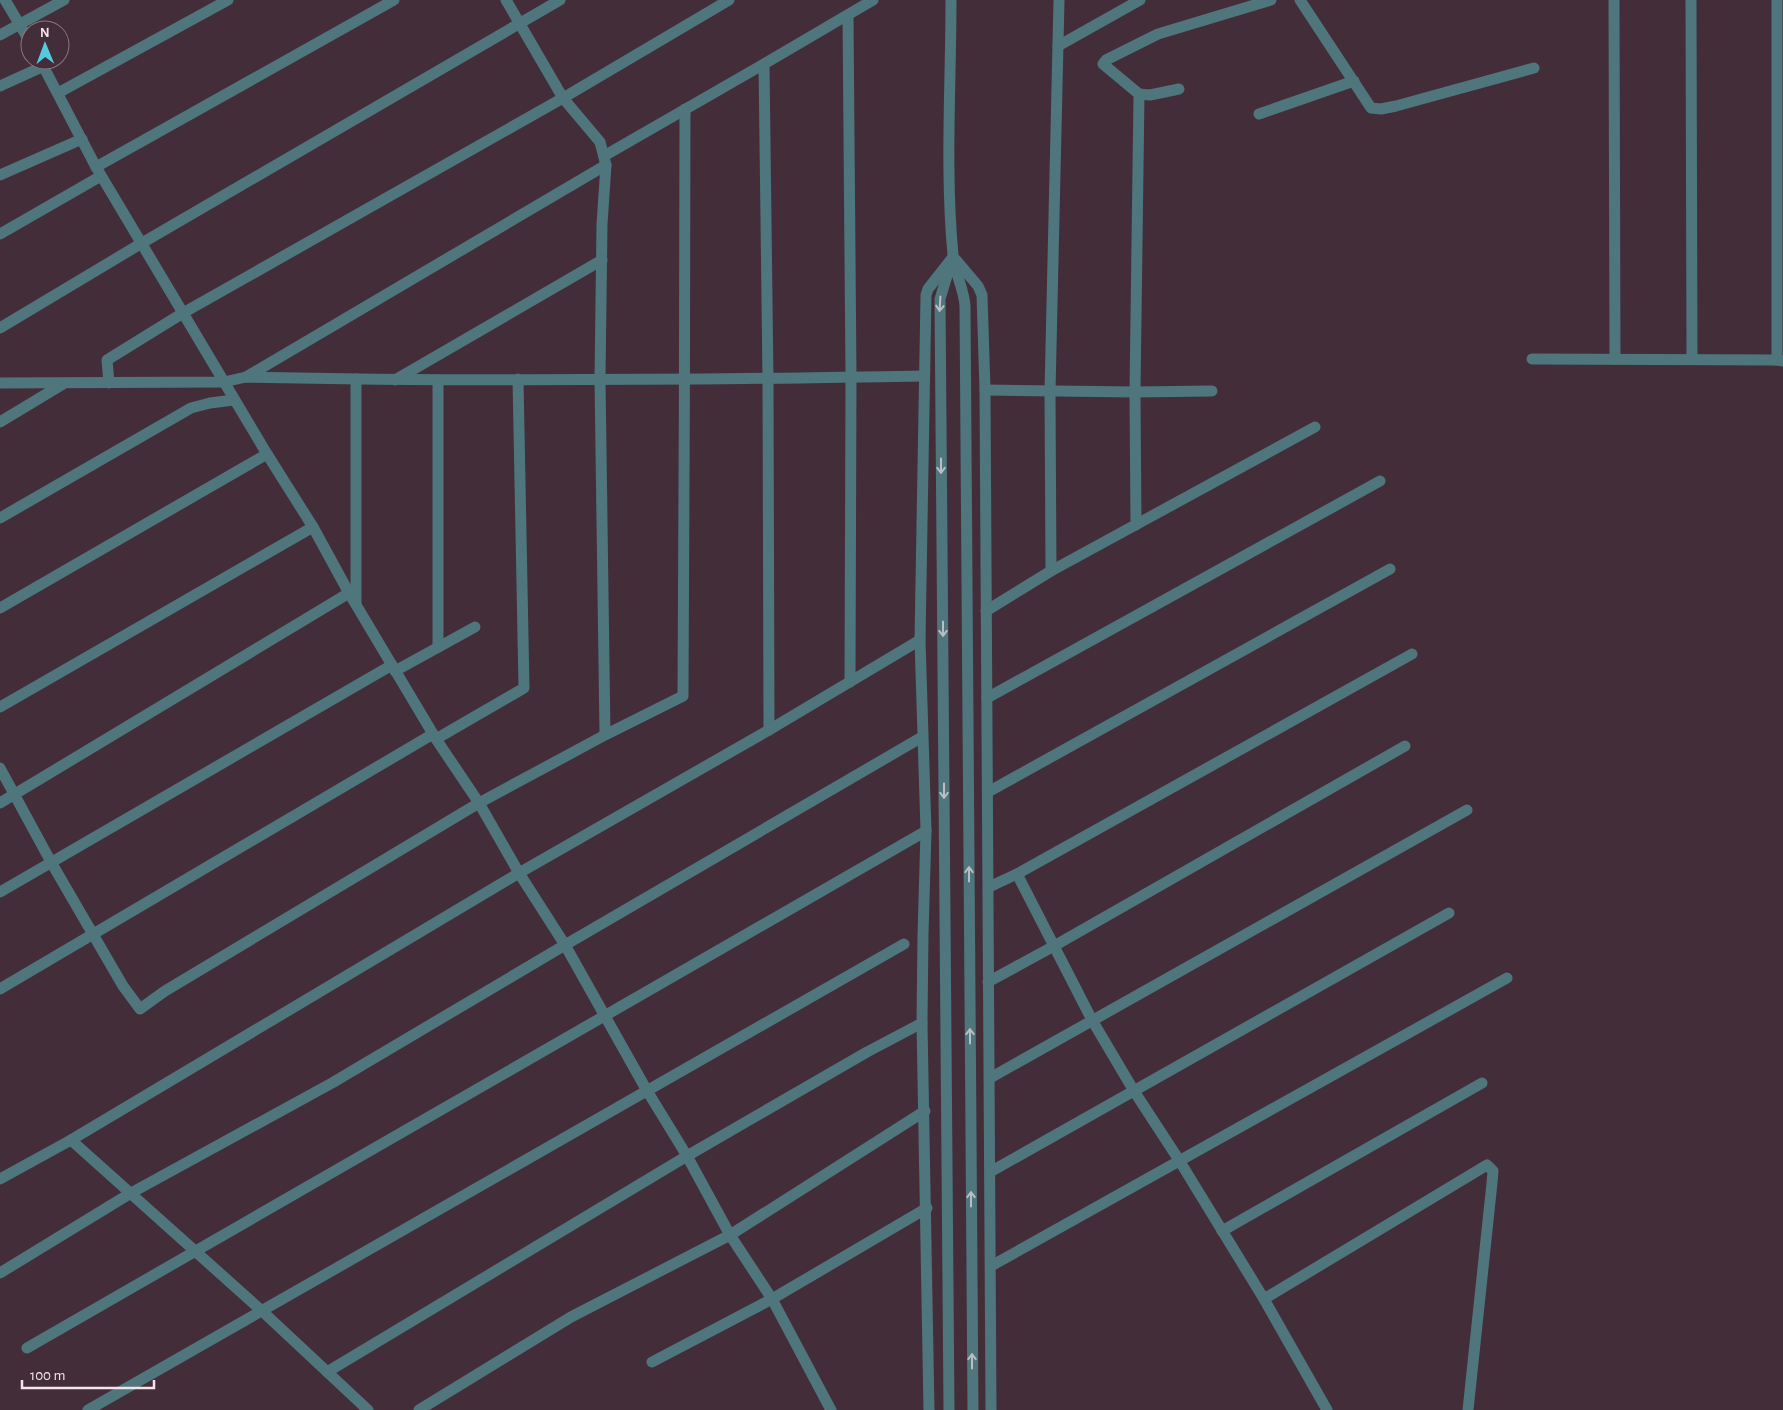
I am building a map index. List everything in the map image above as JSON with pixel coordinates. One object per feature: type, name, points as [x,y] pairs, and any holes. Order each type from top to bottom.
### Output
[{"type":"street","points":[[0,35],[20,25],[5,0]]},
{"type":"street","points":[[29,20],[64,0]]},
{"type":"street","points":[[58,93],[228,0]]},
{"type":"street","points":[[0,234],[99,172],[394,0]]},
{"type":"street","points":[[506,0],[563,98],[600,142],[605,160],[600,379],[605,734]]},
{"type":"street","points":[[0,328],[142,243],[560,0]]},
{"type":"street","points":[[109,383],[107,360],[183,313],[563,98],[729,0]]},
{"type":"street","points":[[246,377],[605,160],[685,109],[873,0]]},
{"type":"street","points":[[951,0],[949,143],[953,257],[965,306],[972,1410]]},
{"type":"street","points":[[1051,571],[1050,391],[1059,0]]},
{"type":"street","points":[[1058,46],[1140,0]]},
{"type":"street","points":[[1179,89],[1150,95],[1139,94],[1103,64],[1106,60],[1158,34],[1271,0]]},
{"type":"street","points":[[1300,0],[1372,108],[1381,109],[1534,68]]},
{"type":"street","points":[[1614,0],[1615,359]]},
{"type":"street","points":[[1691,0],[1692,359]]},
{"type":"street","points":[[1532,359],[1780,360],[1777,0]]},
{"type":"street","points":[[848,15],[850,682]]},
{"type":"street","points":[[764,64],[768,379],[769,730]]},
{"type":"street","points":[[0,86],[29,70]]},
{"type":"street","points":[[46,70],[99,172],[234,400],[313,527],[349,593],[435,737],[479,803],[519,873],[565,945],[646,1089],[687,1156],[730,1235],[772,1299],[831,1410]]},
{"type":"street","points":[[1259,114],[1354,81]]},
{"type":"street","points":[[1136,525],[1135,392],[1139,94]]},
{"type":"street","points":[[0,768],[51,862],[123,986],[140,1009],[165,991],[479,803],[605,734],[682,696],[685,457],[683,379],[685,109]]},
{"type":"street","points":[[0,175],[82,139]]},
{"type":"street","points":[[929,1410],[927,1208],[922,1023],[926,831],[920,640],[924,376],[926,295],[928,289],[953,257]]},
{"type":"street","points":[[953,257],[978,286],[982,295],[985,390],[991,1410]]},
{"type":"street","points":[[949,1410],[940,300],[953,257]]},
{"type":"street","points":[[394,380],[602,260]]},
{"type":"street","points":[[0,383],[224,382],[246,377],[438,380],[768,379],[924,376]]},
{"type":"street","points":[[0,989],[435,737],[524,688],[518,379]]},
{"type":"street","points":[[356,380],[356,604]]},
{"type":"street","points":[[438,380],[438,647]]},
{"type":"street","points":[[0,422],[64,383]]},
{"type":"street","points":[[985,390],[1212,391]]},
{"type":"street","points":[[0,518],[191,408],[234,400]]},
{"type":"street","points":[[986,611],[1051,571],[1315,427]]},
{"type":"street","points":[[0,608],[267,454]]},
{"type":"street","points":[[987,698],[1380,481]]},
{"type":"street","points":[[0,707],[313,527]]},
{"type":"street","points":[[988,792],[1390,569]]},
{"type":"street","points":[[0,802],[349,593]]},
{"type":"street","points":[[0,892],[394,668],[475,627]]},
{"type":"street","points":[[0,1179],[71,1140],[519,873],[769,730],[920,640]]},
{"type":"street","points":[[989,887],[1017,874],[1412,654]]},
{"type":"street","points":[[0,1273],[131,1193],[332,1083],[922,737]]},
{"type":"street","points":[[988,982],[1405,746]]},
{"type":"street","points":[[990,1078],[1466,810]]},
{"type":"street","points":[[27,1348],[606,1017],[926,831]]},
{"type":"street","points":[[1017,874],[1092,1020],[1134,1091],[1179,1160],[1264,1299],[1327,1410]]},
{"type":"street","points":[[990,1172],[1449,913]]},
{"type":"street","points":[[88,1410],[646,1089],[904,944]]},
{"type":"street","points":[[991,1266],[1508,978]]},
{"type":"street","points":[[327,1372],[687,1156],[867,1052],[922,1023]]},
{"type":"street","points":[[1222,1231],[1482,1083]]},
{"type":"street","points":[[419,1410],[572,1318],[730,1235],[925,1111]]},
{"type":"street","points":[[71,1140],[262,1310],[368,1410]]},
{"type":"street","points":[[1264,1299],[1487,1165],[1493,1171],[1468,1410]]},
{"type":"street","points":[[652,1362],[772,1299],[927,1208]]}]
